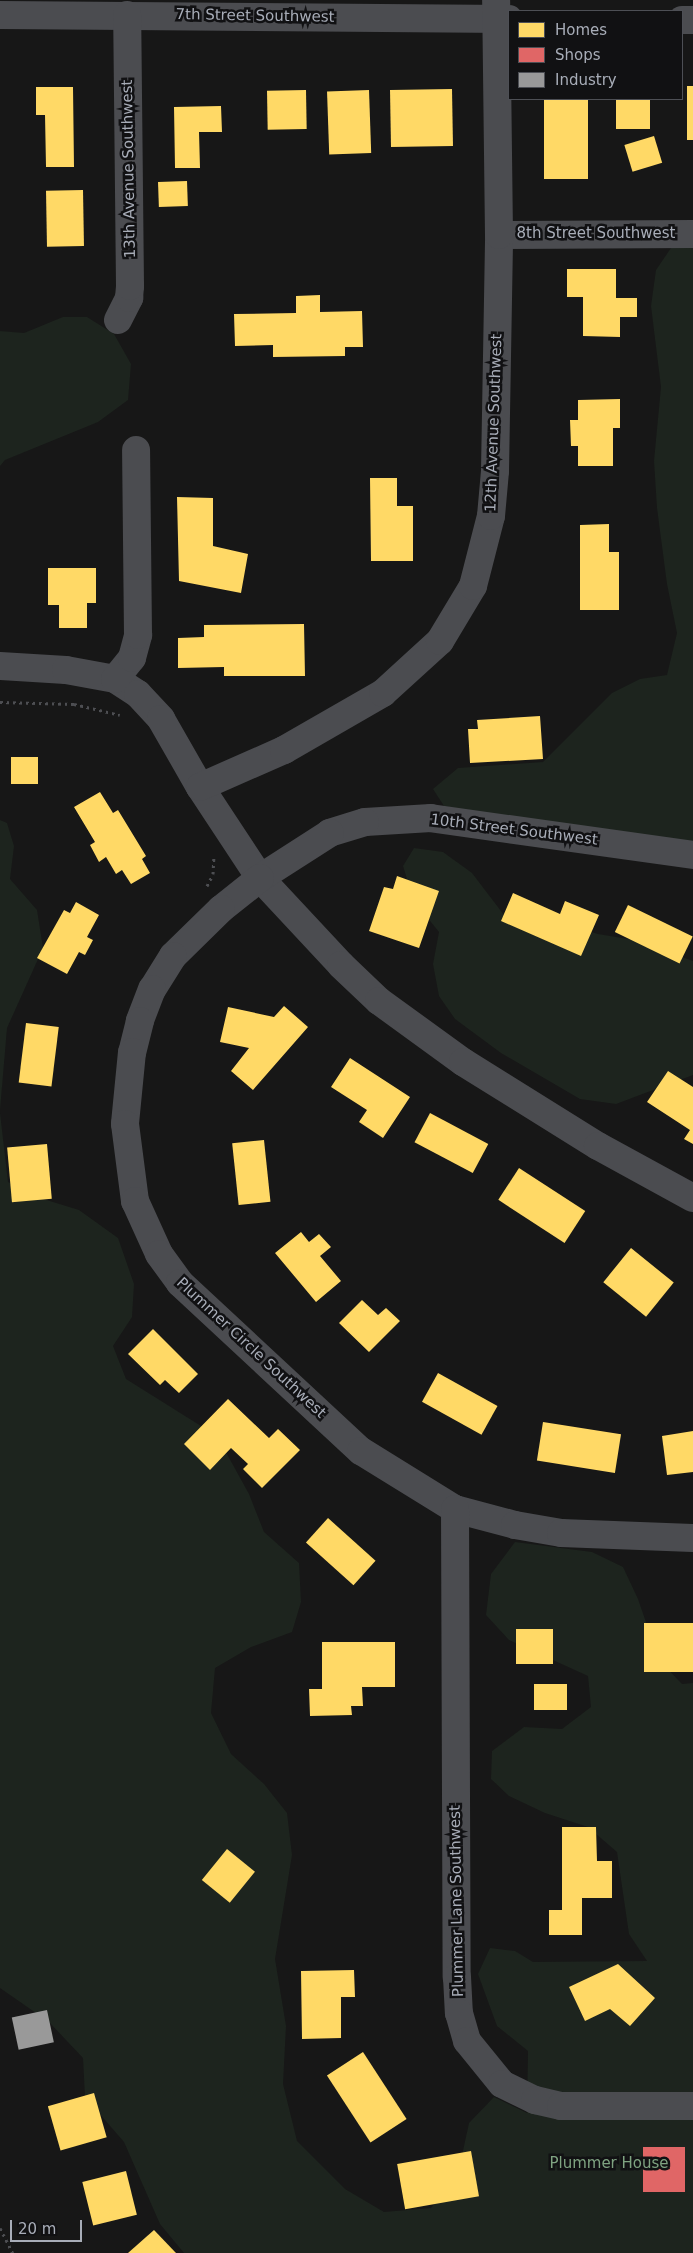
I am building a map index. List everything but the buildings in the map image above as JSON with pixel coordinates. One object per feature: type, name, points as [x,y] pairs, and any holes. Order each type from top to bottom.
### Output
[{"type":"street","name":"7th Street Southwest","points":[[0,15],[500,13]]},
{"type":"street","name":"12th Avenue Southwest","points":[[200,786],[284,750],[383,693],[440,641],[460,611],[482,558],[491,516],[500,235],[500,13]]},
{"type":"street","name":"13th Avenue Southwest","points":[[118,320],[129,298],[130,286],[127,15]]},
{"type":"street","name":"8th Street Southwest","points":[[500,235],[693,234]]},
{"type":"street","points":[[115,679],[132,658],[138,635],[136,450]]},
{"type":"street","points":[[0,666],[66,670],[115,679],[138,694],[161,719],[200,786],[260,878],[341,966],[379,1001],[463,1062],[598,1146],[693,1198]]},
{"type":"street","name":"10th Street Southwest","points":[[260,878],[330,834],[365,822],[393,818],[472,821],[693,855]]},
{"type":"street","name":"Plummer Circle Southwest","points":[[260,878],[191,936],[173,956],[152,989],[140,1020],[127,1087],[127,1148],[135,1201],[159,1254],[180,1283],[361,1450],[455,1509],[515,1525],[561,1533],[664,1539],[693,1538]]},
{"type":"street","name":"Plummer Lane Southwest","points":[[455,1509],[457,1977],[459,2013],[467,2041],[502,2084],[535,2100],[561,2106],[693,2106]]},
{"type":"path","points":[[0,702],[74,704],[119,715],[127,720]]},
{"type":"path","points":[[203,895],[213,874],[214,854]]},
{"type":"path","points":[[0,2228],[13,2253]]},
{"type":"green space","points":[[693,245],[693,852],[444,806],[433,789],[458,768],[543,762],[612,693],[640,679],[667,675],[677,633],[667,584],[657,508],[654,461],[661,387],[651,306],[656,270],[671,248]]},
{"type":"green space","points":[[63,317],[87,317],[114,334],[131,364],[128,400],[98,422],[5,460],[0,466],[0,331],[24,333]]},
{"type":"green space","points":[[0,820],[7,823],[14,846],[10,879],[37,910],[43,948],[7,1028],[0,1110]]},
{"type":"green space","points":[[414,848],[443,852],[472,873],[504,915],[568,925],[598,934],[634,940],[693,961],[693,1075],[616,1104],[580,1099],[501,1053],[455,1019],[439,996],[433,964],[439,932],[414,901],[403,866]]},
{"type":"green space","name":"Plummer House","points":[[0,1113],[8,1182],[40,1198],[79,1210],[118,1238],[134,1284],[132,1317],[113,1346],[126,1379],[217,1436],[249,1494],[264,1532],[299,1563],[301,1602],[292,1632],[251,1647],[215,1668],[211,1713],[231,1754],[264,1784],[287,1813],[292,1855],[275,1959],[286,2026],[283,2084],[297,2141],[345,2189],[384,2212],[431,2208],[458,2174],[469,2123],[494,2097],[527,2113],[528,2051],[497,2026],[478,1974],[490,1948],[515,1951],[533,1962],[647,1961],[629,1934],[617,1852],[588,1827],[545,1813],[509,1796],[491,1779],[492,1751],[524,1727],[562,1729],[591,1707],[588,1676],[509,1640],[486,1615],[491,1574],[515,1542],[592,1552],[623,1567],[638,1599],[659,1660],[682,1684],[693,1683],[693,2253],[184,2253],[160,2224],[124,2142],[85,2097],[83,2058],[49,2022],[0,1988]]}]
